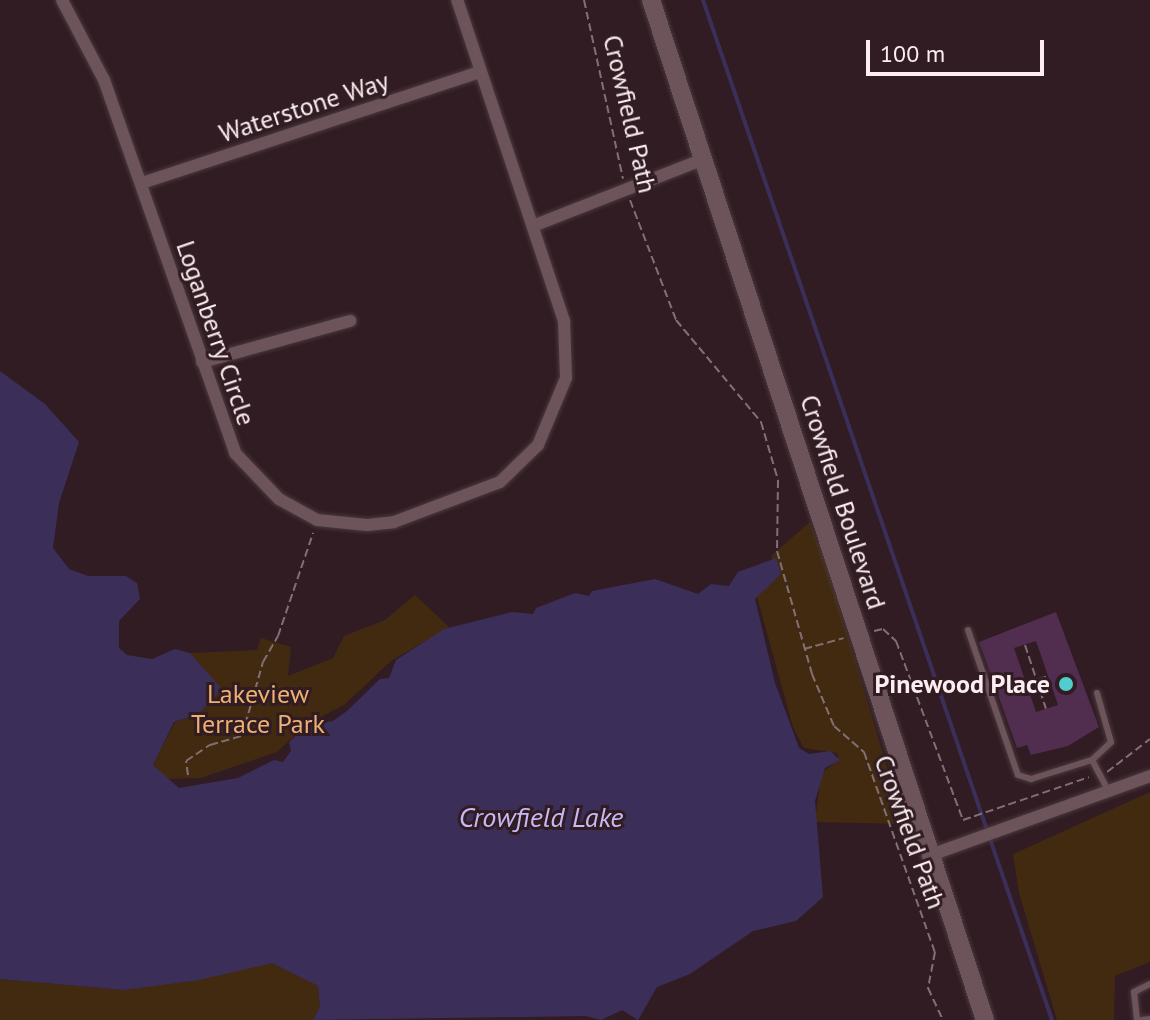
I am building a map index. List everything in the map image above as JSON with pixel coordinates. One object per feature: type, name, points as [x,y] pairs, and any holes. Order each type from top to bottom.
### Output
[{"type":"main road","name":"Crowfield Boulevard","points":[[651,0],[928,856],[985,1020]]},
{"type":"street","name":"Loganberry Circle","points":[[62,0],[104,80],[235,453],[279,499],[317,520],[394,522],[469,498],[523,464],[538,445],[560,401],[567,349],[564,321],[457,0]]},
{"type":"street","name":"Waterstone Way","points":[[142,183],[480,72]]},
{"type":"street","points":[[533,226],[704,159]]},
{"type":"street","points":[[202,362],[350,321]]},
{"type":"street","points":[[928,856],[1150,776]]},
{"type":"lane","points":[[968,630],[1018,775],[1031,779],[1092,760],[1111,742],[1097,693]]},
{"type":"lane","points":[[1092,760],[1109,792]]},
{"type":"lane","points":[[1150,984],[1134,992],[1139,1020],[1150,1019]]},
{"type":"path","name":"Crowfield Path","points":[[584,0],[626,190],[676,320],[761,422],[778,480],[777,551],[804,649],[826,713],[864,752],[935,952],[928,988],[943,1020]]},
{"type":"path","points":[[188,775],[186,761],[210,745],[242,736],[263,662],[278,636],[317,520]]},
{"type":"path","points":[[804,649],[883,629],[896,641],[963,820],[995,812],[998,805],[1117,769],[1150,739]]},
{"type":"path","points":[[1025,645],[1046,709]]},
{"type":"path","points":[[1027,683],[1048,676]]},
{"type":"green space","points":[[810,522],[828,569],[904,824],[815,822],[821,774],[839,759],[837,753],[804,748],[793,727],[757,597],[780,573],[771,556]]},
{"type":"green space","name":"Lakeview Terrace Park","points":[[415,595],[449,627],[391,661],[344,705],[307,724],[277,752],[201,778],[164,779],[153,765],[175,722],[196,715],[214,700],[219,687],[190,653],[257,650],[261,638],[291,647],[288,676],[333,658],[344,636],[385,620]]},
{"type":"green space","points":[[1150,792],[1150,962],[1115,976],[1114,1020],[1057,1020],[1019,893],[1013,854]]},
{"type":"green space","points":[[272,963],[318,986],[320,1007],[313,1020],[0,1020],[0,979],[124,990]]},
{"type":"water","name":"Crowfield Lake","points":[[0,371],[45,404],[79,442],[59,503],[53,548],[69,569],[88,576],[126,576],[137,583],[140,599],[119,621],[119,648],[127,655],[152,659],[175,649],[190,653],[220,687],[214,700],[196,715],[174,722],[153,765],[179,788],[238,778],[274,760],[283,762],[291,751],[289,742],[307,725],[333,721],[380,679],[389,678],[396,660],[444,629],[512,612],[533,614],[536,608],[575,593],[589,596],[592,591],[655,579],[698,594],[711,584],[729,586],[738,572],[776,558],[781,574],[755,599],[775,683],[799,748],[809,754],[830,751],[840,760],[825,768],[815,801],[823,897],[796,921],[753,931],[690,974],[657,987],[638,1020],[622,1010],[601,1020],[585,1016],[313,1020],[320,1007],[318,986],[272,963],[199,980],[124,990],[0,979]]},
{"type":"building","name":"Pinewood Place","points":[[1056,612],[1099,727],[1068,746],[1031,755],[1027,745],[1017,748],[979,642]],"holes":[[[1036,641],[1058,705],[1036,712],[1014,648]]]},
{"type":"waterway","points":[[703,0],[1052,1020]]},
{"type":"place","name":"Pinewood Place","points":[[1066,684]]}]
